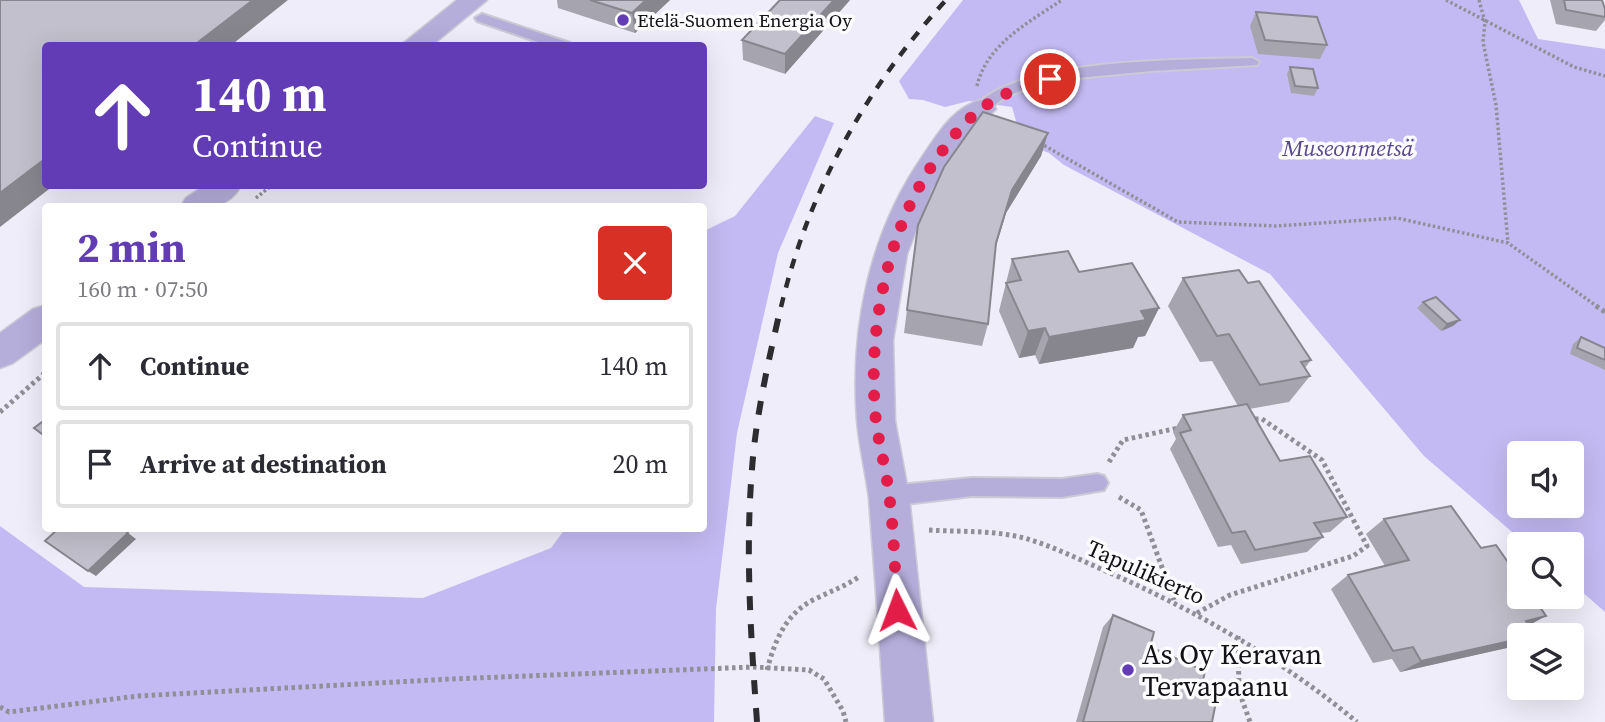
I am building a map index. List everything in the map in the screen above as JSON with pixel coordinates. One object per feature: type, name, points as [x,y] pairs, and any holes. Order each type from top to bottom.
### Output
[{"type":"street","points":[[420,42],[478,9]]},
{"type":"street","points":[[909,722],[892,524],[876,421],[875,340],[890,254],[917,188],[954,132],[984,106]]},
{"type":"street","points":[[207,203],[237,194]]},
{"type":"street","points":[[0,353],[42,322]]},
{"type":"lane","points":[[478,9],[556,42]]},
{"type":"lane","points":[[984,106],[1018,87],[1114,68],[1252,62]]},
{"type":"lane","points":[[892,524],[972,488],[1062,488],[1097,482]]},
{"type":"path","points":[[984,106],[976,91],[977,75],[990,56],[1024,26],[1062,0]]},
{"type":"path","points":[[1446,0],[1574,67],[1605,76]]},
{"type":"path","points":[[1479,0],[1485,22],[1483,42],[1496,105],[1508,243]]},
{"type":"path","points":[[1032,141],[1044,143],[1178,222],[1276,226],[1397,218],[1508,243],[1605,312]]},
{"type":"path","points":[[237,194],[258,189]]},
{"type":"path","points":[[0,412],[42,375]]},
{"type":"path","points":[[1197,613],[1230,595],[1353,556],[1367,546],[1322,460],[1262,419],[1239,420]]},
{"type":"path","points":[[1174,600],[1141,510],[1097,482],[1123,440],[1182,427]]},
{"type":"path","points":[[768,670],[776,639],[800,608],[851,583],[892,524]]},
{"type":"path","name":"Tapulikierto","points":[[892,524],[1026,538],[1174,600],[1316,685],[1357,722]]},
{"type":"path","points":[[1238,636],[1237,677],[1242,708],[1250,722]]},
{"type":"path","points":[[0,707],[9,712],[138,696],[452,679],[753,667],[768,670],[809,670],[824,679],[843,711],[846,722]]},
{"type":"green space","name":"Museonmetsä","points":[[963,0],[1519,0],[1538,39],[1605,49],[1605,612],[1584,594],[1584,532],[1512,532],[1424,456],[1270,274],[1064,165],[1049,153],[1022,142],[1012,107],[969,101],[945,107],[909,99],[899,81]]},
{"type":"green space","points":[[815,116],[834,123],[778,253],[737,433],[716,609],[714,722],[0,722],[0,526],[84,587],[423,598],[551,548],[563,532],[707,532],[707,230],[735,216]]},
{"type":"building","points":[[0,0],[253,0],[198,42],[42,42],[42,161],[0,193]]},
{"type":"building","points":[[590,0],[646,0],[632,13]]},
{"type":"building","points":[[780,0],[834,0],[785,54],[742,40]]},
{"type":"building","points":[[1564,0],[1602,0],[1605,17],[1566,10]]},
{"type":"building","points":[[1256,12],[1317,17],[1327,45],[1265,40]]},
{"type":"building","points":[[1290,67],[1313,69],[1318,88],[1295,86]]},
{"type":"building","points":[[983,112],[1048,133],[1012,190],[996,243],[988,324],[907,310],[918,225],[944,167]]},
{"type":"building","points":[[1068,251],[1079,272],[1132,263],[1159,308],[1141,311],[1146,320],[1049,337],[1045,328],[1028,331],[1006,283],[1021,280],[1012,259]]},
{"type":"building","points":[[1239,270],[1248,283],[1259,281],[1311,360],[1301,362],[1310,376],[1260,385],[1229,334],[1217,336],[1183,278]]},
{"type":"building","points":[[1436,297],[1460,320],[1447,324],[1423,302]]},
{"type":"building","points":[[1581,337],[1605,348],[1605,360],[1577,348]]},
{"type":"building","points":[[1247,404],[1280,461],[1310,456],[1347,517],[1314,523],[1323,537],[1255,550],[1245,531],[1232,533],[1180,433],[1191,430],[1183,415]]},
{"type":"building","points":[[42,422],[42,434],[34,428]]},
{"type":"building","points":[[1451,506],[1481,548],[1496,545],[1507,561],[1507,609],[1541,609],[1546,616],[1526,621],[1527,623],[1507,623],[1507,642],[1421,661],[1413,647],[1393,651],[1348,575],[1409,560],[1384,519]]},
{"type":"building","points":[[55,532],[128,533],[88,571],[45,541]]},
{"type":"building","name":"As Oy Keravan Tervapaanu","points":[[1113,615],[1154,632],[1150,647],[1205,671],[1200,695],[1216,702],[1212,722],[1083,722]]},
{"type":"railway","points":[[781,307],[807,222],[844,143],[890,69],[946,0]]},
{"type":"railway","points":[[757,722],[750,596],[750,501],[760,407],[781,306]]},
{"type":"place","name":"Etelä-Suomen Energia Oy","points":[[623,20]]},
{"type":"place","name":"As Oy Keravan Tervapaanu","points":[[1128,670]]},
{"type":"route","points":[[897,610],[890,496],[876,421],[875,340],[890,254],[917,188],[954,132],[986,103],[1018,87],[1050,79]]}]
